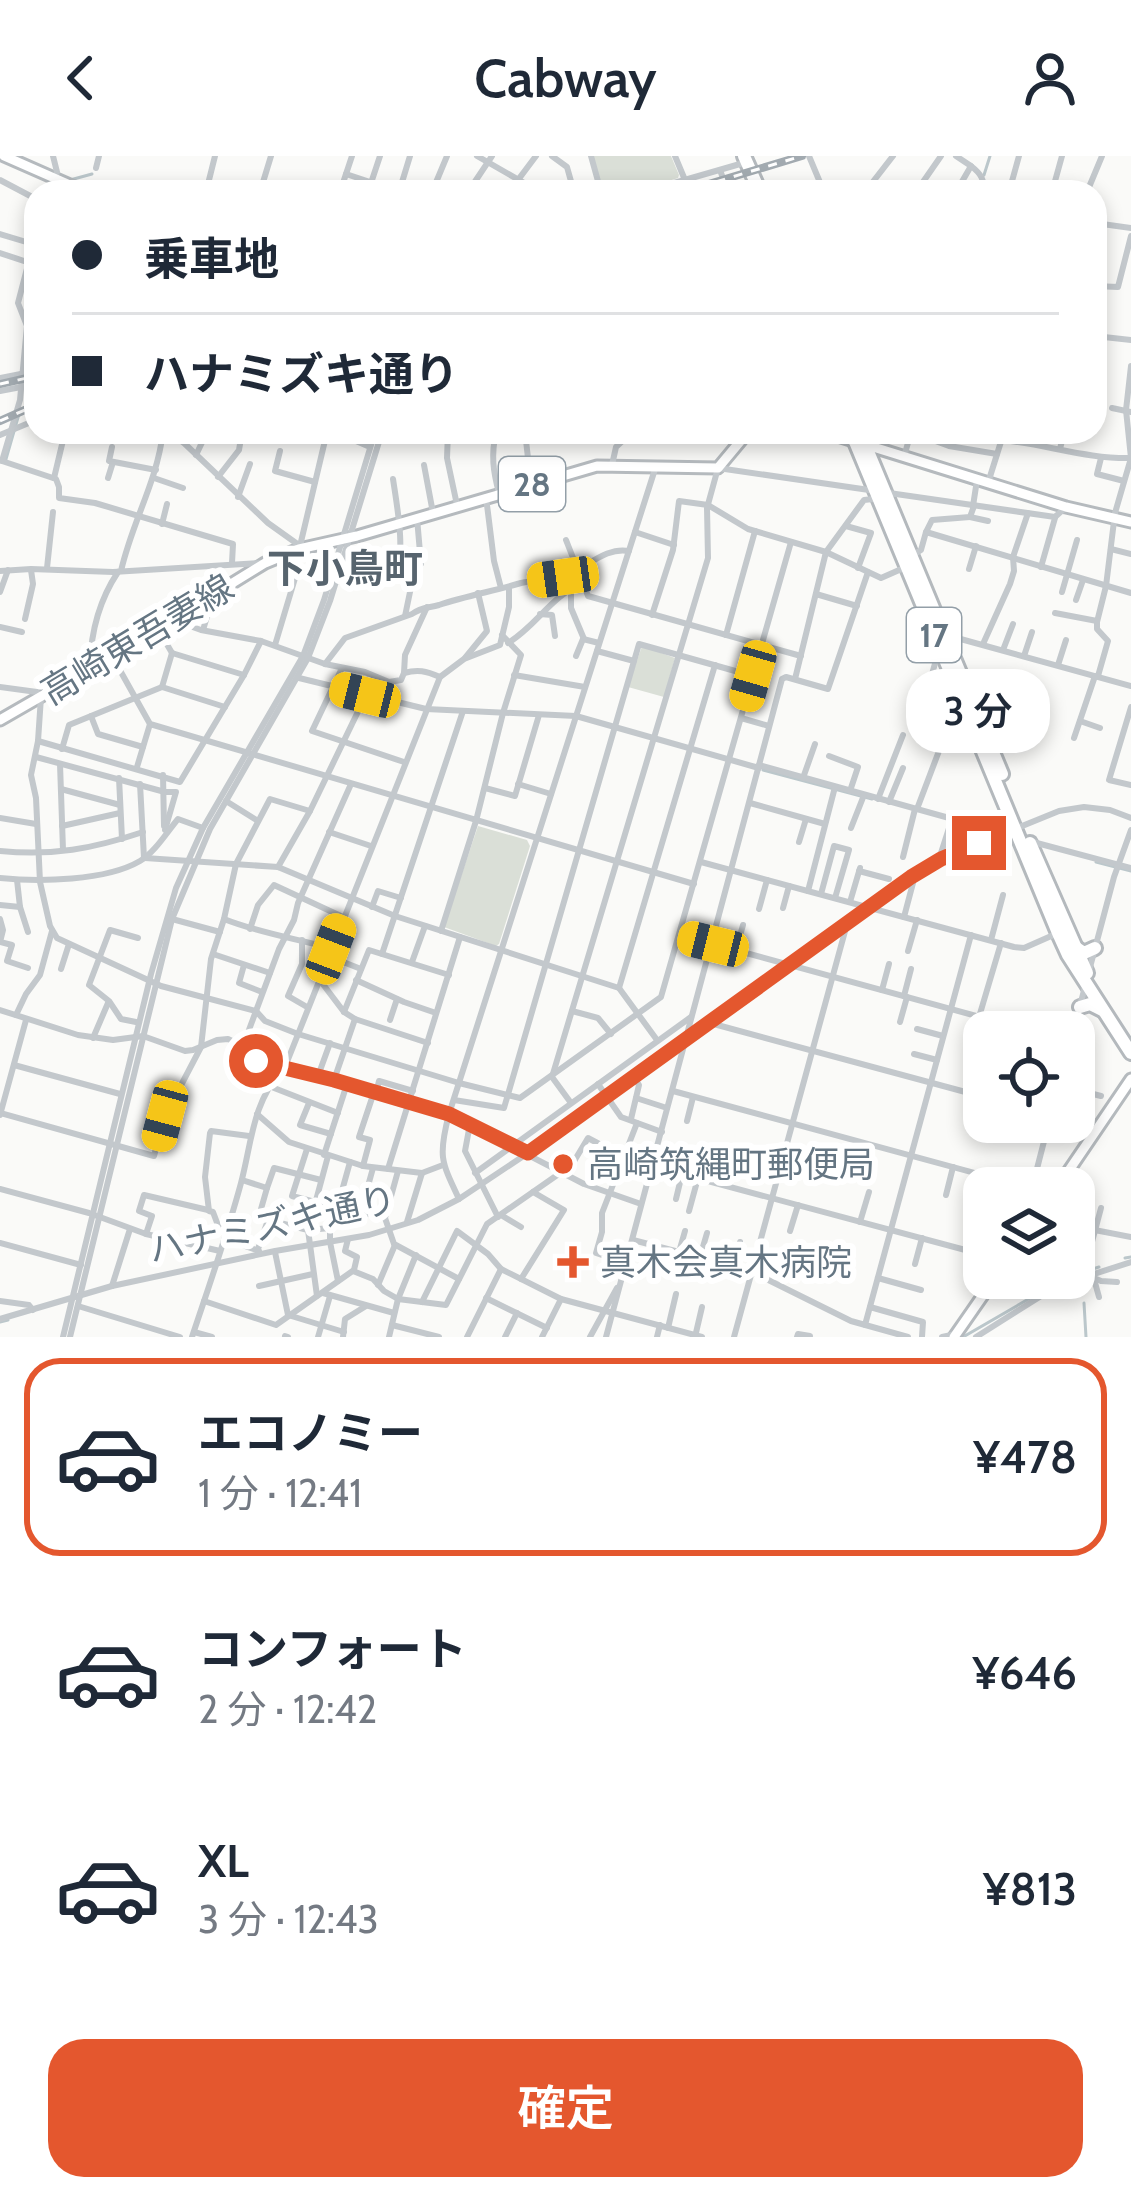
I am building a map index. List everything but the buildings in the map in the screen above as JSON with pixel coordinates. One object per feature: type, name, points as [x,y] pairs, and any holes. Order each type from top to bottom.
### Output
[{"type":"highway","name":"17","points":[[860,444],[1058,933],[1131,1042]]},
{"type":"highway","name":"17","points":[[1014,829],[1029,841],[1087,980],[1131,1053]]},
{"type":"highway","points":[[1074,946],[1084,953],[1095,948]]},
{"type":"highway","points":[[1080,1007],[1090,1004],[1103,1011]]},
{"type":"main road","points":[[4,156],[59,180]]},
{"type":"main road","points":[[718,467],[738,444]]},
{"type":"main road","points":[[874,444],[1066,507],[1131,522]]},
{"type":"main road","name":"高崎東吾妻線","points":[[0,720],[265,563],[301,548],[612,465],[718,467]]},
{"type":"main road","points":[[1071,1167],[1131,1079]]},
{"type":"main road","points":[[955,1335],[980,1299]]},
{"type":"street","points":[[53,156],[55,178]]},
{"type":"street","points":[[96,168],[99,156]]},
{"type":"street","points":[[344,180],[352,156]]},
{"type":"street","points":[[477,156],[490,158],[522,180]]},
{"type":"street","points":[[519,178],[536,156]]},
{"type":"street","points":[[552,156],[567,167],[571,180]]},
{"type":"street","points":[[676,156],[685,179]]},
{"type":"street","points":[[956,156],[980,172],[983,180]]},
{"type":"street","points":[[682,180],[740,159]]},
{"type":"street","points":[[962,180],[970,166]]},
{"type":"street","points":[[719,170],[723,180]]},
{"type":"street","points":[[346,174],[357,180]]},
{"type":"street","points":[[1107,287],[1118,287],[1131,232]]},
{"type":"street","points":[[1120,279],[1131,281]]},
{"type":"street","points":[[24,286],[18,303],[24,320]]},
{"type":"street","points":[[24,345],[21,387],[1,463],[54,478]]},
{"type":"street","points":[[1074,738],[1108,641],[1097,629],[1097,621],[1114,519],[1131,458],[1131,366]]},
{"type":"street","points":[[0,379],[24,373]]},
{"type":"street","points":[[0,391],[21,387]]},
{"type":"street","points":[[1112,408],[1128,411]]},
{"type":"street","points":[[0,435],[24,424]]},
{"type":"street","points":[[62,444],[54,478],[59,499],[95,503],[233,544],[232,563]]},
{"type":"street","points":[[90,669],[90,645],[106,591],[119,572],[163,444]]},
{"type":"street","points":[[182,444],[301,548]]},
{"type":"street","points":[[196,455],[201,444]]},
{"type":"street","points":[[218,477],[239,444]]},
{"type":"street","points":[[275,645],[323,444]]},
{"type":"street","points":[[363,444],[370,447]]},
{"type":"street","points":[[347,538],[372,444]]},
{"type":"street","points":[[67,1337],[167,918],[203,828],[298,677],[374,444]]},
{"type":"street","points":[[447,444],[458,506]]},
{"type":"street","points":[[493,444],[499,493]]},
{"type":"street","points":[[526,444],[531,484]]},
{"type":"street","points":[[612,465],[619,444]]},
{"type":"street","points":[[904,457],[908,444]]},
{"type":"street","points":[[944,444],[997,454]]},
{"type":"street","points":[[970,517],[1000,444]]},
{"type":"street","points":[[1038,444],[1080,455],[1131,458]]},
{"type":"street","points":[[1060,449],[1061,444]]},
{"type":"street","points":[[112,447],[109,461],[183,488]]},
{"type":"street","points":[[280,451],[275,471],[314,482]]},
{"type":"street","points":[[1101,458],[1096,474],[1127,476]]},
{"type":"street","points":[[108,478],[113,462]]},
{"type":"street","points":[[238,497],[250,464]]},
{"type":"street","points":[[424,464],[433,513]]},
{"type":"street","points":[[459,1198],[443,1165],[441,1144],[449,1114],[656,466]]},
{"type":"street","points":[[552,1077],[708,558],[708,505],[718,467],[1055,517]]},
{"type":"street","points":[[393,479],[399,523],[396,580]]},
{"type":"street","points":[[795,679],[826,552],[864,500],[878,494]]},
{"type":"street","points":[[486,497],[494,561],[509,607],[504,641]]},
{"type":"street","points":[[652,615],[674,545],[679,501],[708,505],[755,531],[826,552],[881,578],[921,550],[935,518],[988,521]]},
{"type":"street","points":[[162,524],[167,504]]},
{"type":"street","points":[[1041,567],[1055,517],[1066,507]]},
{"type":"street","points":[[47,570],[53,512]]},
{"type":"street","points":[[982,645],[1012,579],[1013,556],[1028,513]]},
{"type":"street","points":[[405,616],[416,568],[421,564],[417,518]]},
{"type":"street","points":[[846,526],[871,533],[858,568]]},
{"type":"street","points":[[726,634],[755,531]]},
{"type":"street","points":[[635,532],[674,545]]},
{"type":"street","points":[[926,532],[1131,593]]},
{"type":"street","points":[[566,540],[588,596],[800,656]]},
{"type":"street","points":[[1063,592],[1077,540]]},
{"type":"street","points":[[52,931],[68,944],[152,983],[256,1011],[265,1021],[298,1034],[520,1098],[661,997],[791,542]]},
{"type":"street","points":[[969,569],[976,546]]},
{"type":"street","points":[[1111,549],[1131,554]]},
{"type":"street","points":[[325,664],[345,638],[478,593],[563,577],[614,550],[628,551]]},
{"type":"street","points":[[0,592],[4,570],[119,572],[265,563]]},
{"type":"street","points":[[25,619],[33,584],[31,569]]},
{"type":"street","points":[[606,1337],[782,679],[786,676],[829,688],[868,572]]},
{"type":"street","points":[[1076,600],[1083,579]]},
{"type":"street","points":[[464,659],[520,636],[571,588],[583,584]]},
{"type":"street","points":[[571,588],[571,608],[586,637],[576,656]]},
{"type":"street","points":[[212,1337],[194,1334],[242,1180],[256,1114],[284,1068],[440,677],[464,659],[488,631],[478,593]]},
{"type":"street","points":[[202,630],[214,594]]},
{"type":"street","points":[[816,594],[856,606]]},
{"type":"street","points":[[173,620],[275,645],[389,682],[401,680],[404,656],[427,608]]},
{"type":"street","points":[[1055,613],[1097,621]]},
{"type":"street","points":[[540,614],[552,615],[555,636]]},
{"type":"street","points":[[1003,650],[1013,623]]},
{"type":"street","points":[[0,627],[22,632]]},
{"type":"street","points":[[158,629],[172,653],[244,675]]},
{"type":"street","points":[[9,645],[12,630]]},
{"type":"street","points":[[1024,656],[1032,632]]},
{"type":"street","points":[[924,703],[943,644],[957,638],[1131,686]]},
{"type":"street","points":[[584,639],[634,662]]},
{"type":"street","points":[[1058,665],[1066,640]]},
{"type":"street","points":[[38,741],[180,782],[261,641]]},
{"type":"street","points":[[441,931],[521,655],[504,641]]},
{"type":"street","points":[[454,1100],[504,1108],[641,643],[753,676]]},
{"type":"street","points":[[162,687],[172,653]]},
{"type":"street","points":[[112,656],[150,724],[694,885]]},
{"type":"street","points":[[152,983],[191,860],[305,657]]},
{"type":"street","points":[[619,988],[715,665]]},
{"type":"street","points":[[342,668],[312,731],[404,762]]},
{"type":"street","points":[[404,674],[426,670],[440,677]]},
{"type":"street","points":[[514,675],[585,687]]},
{"type":"street","points":[[298,677],[426,709],[576,716],[952,819],[1014,829]]},
{"type":"street","points":[[383,699],[389,682]]},
{"type":"street","points":[[0,687],[37,692],[40,697],[31,775],[40,881],[52,931],[40,975],[16,1016]]},
{"type":"street","points":[[62,749],[69,724],[162,687],[225,707]]},
{"type":"street","points":[[278,867],[365,695]]},
{"type":"street","points":[[1131,707],[1109,780],[1131,785]]},
{"type":"street","points":[[382,954],[464,711]]},
{"type":"street","points":[[485,788],[514,796],[539,715]]},
{"type":"street","points":[[91,716],[98,734],[143,747]]},
{"type":"street","points":[[741,718],[770,726]]},
{"type":"street","points":[[1080,721],[1100,728]]},
{"type":"street","points":[[137,768],[150,724]]},
{"type":"street","points":[[878,799],[904,735]]},
{"type":"street","points":[[903,857],[942,743]]},
{"type":"street","points":[[803,778],[814,744]]},
{"type":"street","points":[[72,767],[75,753]]},
{"type":"street","points":[[829,756],[858,766],[850,791]]},
{"type":"street","points":[[36,757],[177,793],[164,833]]},
{"type":"street","points":[[60,764],[63,852]]},
{"type":"street","points":[[889,802],[903,768]]},
{"type":"street","points":[[163,776],[164,833]]},
{"type":"street","points":[[119,778],[122,839]]},
{"type":"street","points":[[140,784],[144,858]]},
{"type":"street","points":[[243,1046],[351,784]]},
{"type":"street","points":[[518,784],[551,794]]},
{"type":"street","points":[[808,891],[835,787]]},
{"type":"street","points":[[61,789],[120,809]]},
{"type":"street","points":[[851,828],[864,795]]},
{"type":"street","points":[[26,1019],[0,1114],[154,1156],[165,1116],[201,1047],[213,954],[236,864],[270,800],[310,811]]},
{"type":"street","points":[[226,801],[258,821]]},
{"type":"street","points":[[750,803],[825,824]]},
{"type":"street","name":"ハナミズキ通り","points":[[0,1318],[260,1251],[348,1239],[406,1224],[481,1185],[868,907],[943,859],[1059,811],[1084,807],[1131,818]]},
{"type":"street","points":[[62,826],[120,809]]},
{"type":"street","points":[[0,818],[36,824]]},
{"type":"street","points":[[0,878],[40,881],[89,876],[144,858],[178,819],[203,828]]},
{"type":"street","points":[[799,842],[806,819]]},
{"type":"street","points":[[943,859],[952,819]]},
{"type":"street","points":[[1079,1011],[1131,830]]},
{"type":"street","points":[[0,851],[85,850],[142,832]]},
{"type":"street","points":[[329,832],[370,846]]},
{"type":"street","points":[[1029,841],[1131,868]]},
{"type":"street","points":[[820,894],[834,846],[849,850],[835,898]]},
{"type":"street","points":[[144,858],[278,867],[395,916],[619,988],[657,1040]]},
{"type":"street","points":[[701,862],[1001,944],[1024,948],[1058,933]]},
{"type":"street","points":[[850,902],[859,869],[889,879]]},
{"type":"street","points":[[904,916],[911,877]]},
{"type":"street","points":[[16,880],[28,932]]},
{"type":"street","points":[[759,909],[767,880]]},
{"type":"street","points":[[250,929],[258,905],[274,885],[343,917]]},
{"type":"street","points":[[783,908],[789,886]]},
{"type":"street","points":[[372,907],[378,890],[401,898]]},
{"type":"street","points":[[991,940],[1003,896]]},
{"type":"street","points":[[0,905],[20,907]]},
{"type":"street","points":[[0,919],[0,942],[12,945],[8,961],[28,968]]},
{"type":"street","points":[[172,919],[220,932]]},
{"type":"street","points":[[224,920],[302,940],[361,969]]},
{"type":"street","points":[[908,951],[917,920]]},
{"type":"street","points":[[734,1337],[847,923]]},
{"type":"street","points":[[736,950],[743,925]]},
{"type":"street","points":[[411,963],[425,926]]},
{"type":"street","points":[[136,1022],[121,1019],[89,985],[110,931],[138,938]]},
{"type":"street","points":[[680,935],[963,1012]]},
{"type":"street","points":[[854,1337],[870,1307],[971,935]]},
{"type":"street","points":[[459,1279],[395,1245],[385,1218],[413,1091],[460,938]]},
{"type":"street","points":[[302,940],[302,964],[288,997],[308,1007]]},
{"type":"street","points":[[61,969],[68,944]]},
{"type":"street","points":[[982,1011],[1001,944]]},
{"type":"street","points":[[344,1012],[369,950],[448,975]]},
{"type":"street","points":[[213,954],[270,973]]},
{"type":"street","points":[[244,964],[239,983],[263,992]]},
{"type":"street","points":[[882,990],[889,964]]},
{"type":"street","points":[[900,1022],[911,969]]},
{"type":"street","points":[[319,979],[355,1019],[428,1043]]},
{"type":"street","points":[[356,980],[437,1013]]},
{"type":"street","points":[[390,1020],[397,999]]},
{"type":"street","points":[[93,1038],[109,1001]]},
{"type":"street","points":[[0,1010],[93,1038],[139,1037],[185,1051],[228,1039],[243,1046],[256,1061],[449,1114],[609,1193],[642,1204]]},
{"type":"street","points":[[572,1011],[598,1018],[611,1034]]},
{"type":"street","points":[[475,1173],[693,1016]]},
{"type":"street","points":[[334,1080],[355,1019]]},
{"type":"street","points":[[710,1023],[963,1091]]},
{"type":"street","points":[[917,1029],[943,1036]]},
{"type":"street","points":[[113,1144],[139,1037]]},
{"type":"street","points":[[318,1076],[330,1043]]},
{"type":"street","points":[[914,1054],[937,1060]]},
{"type":"street","points":[[14,1065],[122,1094]]},
{"type":"street","points":[[552,1077],[571,1103]]},
{"type":"street","points":[[626,1263],[596,1255],[602,1213],[634,1122],[639,1085],[634,1077]]},
{"type":"street","points":[[363,1166],[370,1140],[359,1137],[379,1081],[413,1091]]},
{"type":"street","points":[[318,1337],[323,1295],[313,1274],[308,1230],[347,1084]]},
{"type":"street","points":[[598,1084],[622,1117],[662,1132]]},
{"type":"street","points":[[269,1086],[338,1113]]},
{"type":"street","points":[[673,1091],[963,1170]]},
{"type":"street","points":[[1095,1094],[1101,1096]]},
{"type":"street","points":[[687,1120],[693,1097]]},
{"type":"street","points":[[636,1098],[668,1108]]},
{"type":"street","points":[[309,1101],[300,1125],[331,1134]]},
{"type":"street","points":[[256,1114],[289,1142],[363,1166],[422,1174],[443,1165]]},
{"type":"street","points":[[470,1124],[466,1151],[475,1173],[500,1216],[521,1227]]},
{"type":"street","points":[[209,1211],[205,1177],[211,1131],[250,1136]]},
{"type":"street","points":[[353,1271],[373,1279],[398,1299],[446,1305],[487,1224],[565,1172],[588,1138],[623,1157]]},
{"type":"street","points":[[307,1149],[292,1196],[385,1218]]},
{"type":"street","points":[[717,1183],[725,1155]]},
{"type":"street","points":[[338,1207],[350,1162]]},
{"type":"street","points":[[652,1166],[963,1249]]},
{"type":"street","points":[[946,1195],[953,1167]]},
{"type":"street","points":[[261,1209],[274,1168],[321,1180]]},
{"type":"street","points":[[361,1212],[373,1168]]},
{"type":"street","points":[[406,1224],[422,1174]]},
{"type":"street","points":[[676,1199],[682,1174]]},
{"type":"street","points":[[689,1211],[698,1178]]},
{"type":"street","points":[[242,1180],[267,1188]]},
{"type":"street","points":[[0,1189],[146,1234],[220,1251]]},
{"type":"street","points":[[521,1279],[564,1210],[533,1192]]},
{"type":"street","points":[[860,1222],[868,1192]]},
{"type":"street","points":[[146,1234],[152,1216],[139,1211],[144,1195],[213,1212],[219,1228],[227,1229]]},
{"type":"street","points":[[790,1231],[798,1205]]},
{"type":"street","points":[[1095,1237],[1101,1208]]},
{"type":"street","points":[[77,1300],[95,1217]]},
{"type":"street","points":[[225,1239],[260,1251],[268,1220],[308,1230],[331,1228],[338,1281]]},
{"type":"street","points":[[112,1286],[130,1229]]},
{"type":"street","points":[[422,1302],[457,1231],[501,1268],[561,1299],[698,1336],[702,1307]]},
{"type":"street","points":[[680,1252],[685,1231]]},
{"type":"street","points":[[1096,1232],[1131,1237]]},
{"type":"street","points":[[700,1257],[707,1233]]},
{"type":"street","points":[[915,1264],[922,1238]]},
{"type":"street","points":[[204,1301],[276,1325],[353,1271],[356,1257],[345,1252],[348,1239]]},
{"type":"street","points":[[633,1240],[752,1271],[861,1324],[908,1337]]},
{"type":"street","points":[[733,1266],[740,1242]]},
{"type":"street","points":[[0,1243],[81,1265]]},
{"type":"street","points":[[378,1285],[395,1245]]},
{"type":"street","points":[[275,1251],[290,1316]]},
{"type":"street","points":[[389,1337],[416,1255]]},
{"type":"street","points":[[1095,1272],[1131,1262]]},
{"type":"street","points":[[466,1337],[501,1268]]},
{"type":"street","points":[[259,1286],[313,1274]]},
{"type":"street","points":[[1095,1276],[1117,1282]]},
{"type":"street","points":[[878,1278],[921,1290]]},
{"type":"street","points":[[1095,1289],[1099,1297]]},
{"type":"street","points":[[657,1337],[676,1294]]},
{"type":"street","points":[[323,1295],[394,1313]]},
{"type":"street","points":[[486,1298],[547,1328]]},
{"type":"street","points":[[542,1337],[561,1299]]},
{"type":"street","points":[[976,1337],[1036,1299]]},
{"type":"street","points":[[0,1300],[29,1305],[32,1310]]},
{"type":"street","points":[[77,1300],[180,1337]]},
{"type":"street","points":[[290,1316],[343,1334],[344,1319],[366,1306]]},
{"type":"street","points":[[870,1307],[923,1322],[922,1337]]},
{"type":"street","points":[[590,1337],[609,1312]]},
{"type":"street","points":[[505,1337],[517,1313]]},
{"type":"street","points":[[392,1325],[439,1337]]},
{"type":"street","points":[[942,1337],[955,1335]]},
{"type":"street","points":[[797,1337],[810,1336]]},
{"type":"shaded area","points":[[592,156],[671,156],[679,175],[672,180],[600,180]]},
{"type":"shaded area","points":[[642,646],[675,658],[664,697],[628,687]]},
{"type":"shaded area","points":[[478,826],[527,840],[530,846],[496,946],[444,927]]},
{"type":"waterway","points":[[984,175],[990,156]]},
{"type":"waterway","points":[[70,180],[92,174]]},
{"type":"waterway","points":[[6,459],[19,414]]},
{"type":"waterway","points":[[763,770],[872,799]]},
{"type":"waterway","points":[[1096,862],[1131,871]]},
{"type":"waterway","points":[[1125,1258],[1131,1257]]},
{"type":"waterway","points":[[1095,1268],[1099,1267]]},
{"type":"waterway","points":[[963,1337],[1029,1299]]},
{"type":"waterway","points":[[1084,1303],[1086,1337]]},
{"type":"waterway","points":[[0,1322],[8,1320]]},
{"type":"railway","points":[[722,180],[802,156]]},
{"type":"railway","points":[[0,384],[24,379]]},
{"type":"railway","points":[[0,421],[24,410]]},
{"type":"place","name":"高崎筑縄町郵便局","points":[[563,1164]]},
{"type":"place","name":"真木会真木病院","points":[[573,1262]]},
{"type":"district","name":"下小鳥町","points":[[345,568]]},
{"type":"route","points":[[256,1061],[449,1114],[528,1153],[911,877],[979,843]]}]
